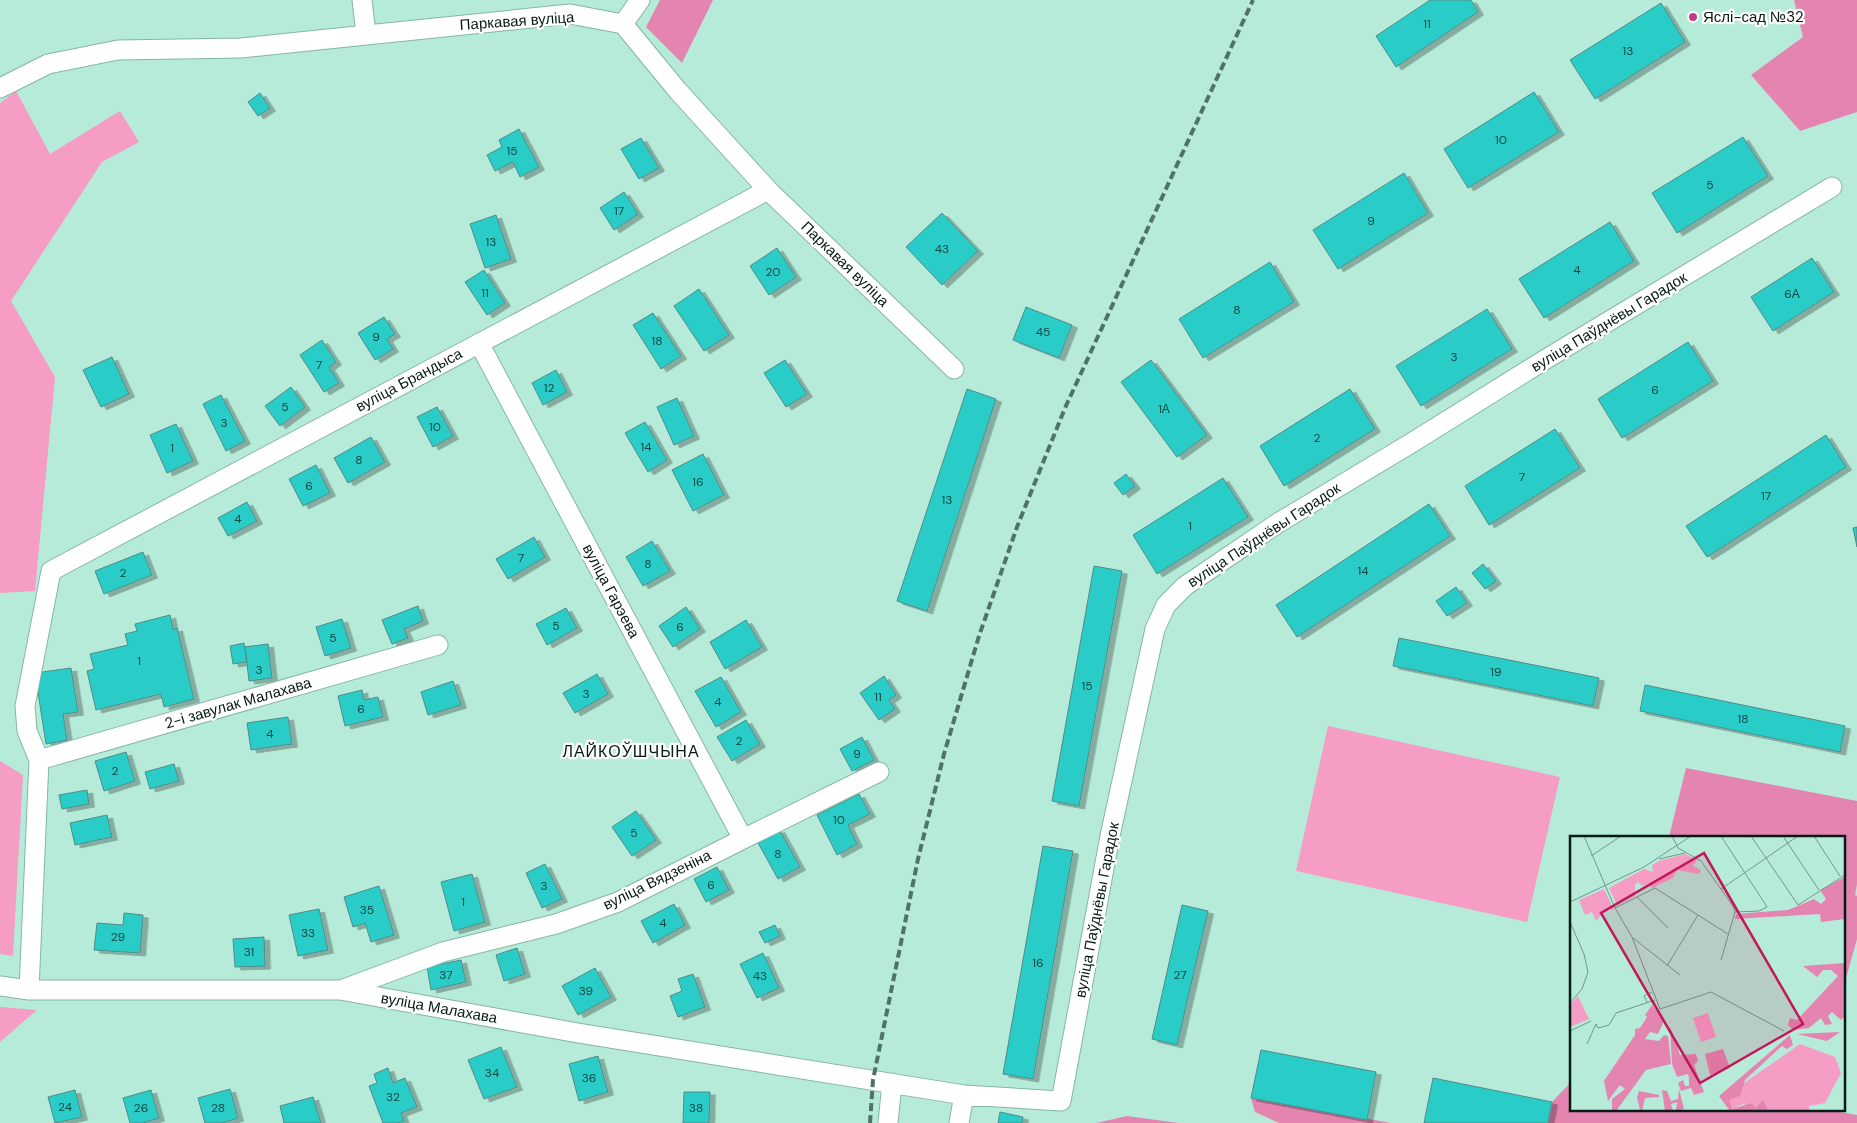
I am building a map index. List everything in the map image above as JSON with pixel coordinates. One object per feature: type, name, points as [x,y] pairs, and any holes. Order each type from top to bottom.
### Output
[{"type":"street","points":[[362,0],[366,34]]},
{"type":"street","points":[[624,24],[640,0]]},
{"type":"street","name":"Паркавая вуліца","points":[[0,88],[48,64],[118,50],[241,48],[570,14],[624,24],[678,91],[768,190],[954,369]]},
{"type":"street","name":"вуліца Паўднёвы Гарадок","points":[[873,1080],[964,1094],[1061,1101],[1112,826],[1155,629],[1166,605],[1185,586],[1278,523],[1832,186]]},
{"type":"street","name":"вуліца Брандыса","points":[[39,760],[27,731],[25,706],[51,571],[768,190]]},
{"type":"street","name":"вуліца Гарэева","points":[[480,343],[743,838]]},
{"type":"street","name":"2-і завулак Малахава","points":[[39,760],[438,645]]},
{"type":"street","points":[[29,990],[39,760]]},
{"type":"street","name":"вуліца Вядзеніна","points":[[340,990],[443,952],[556,924],[618,902],[743,838],[879,772]]},
{"type":"street","name":"вуліца Малахава","points":[[0,986],[29,990],[340,990],[578,1034],[873,1080]]},
{"type":"street","points":[[888,1123],[892,1083]]},
{"type":"street","points":[[959,1123],[964,1094]]},
{"type":"shaded area","points":[[660,0],[713,0],[682,63],[646,27]]},
{"type":"shaded area","points":[[1794,0],[1857,0],[1857,112],[1800,131],[1751,75],[1803,37]]},
{"type":"shaded area","points":[[16,91],[50,154],[120,111],[139,142],[102,162],[11,301],[55,377],[35,591],[0,593],[0,103]]},
{"type":"shaded area","points":[[1328,726],[1560,777],[1527,922],[1296,871]]},
{"type":"shaded area","points":[[0,761],[23,775],[13,956],[0,954]]},
{"type":"shaded area","points":[[1686,768],[1857,801],[1857,884],[1855,895],[1857,896],[1857,939],[1844,985],[1844,836],[1669,836]]},
{"type":"shaded area","points":[[0,1007],[37,1010],[0,1042]]},
{"type":"shaded area","points":[[1570,1083],[1570,1110],[1829,1110],[1857,1115],[1857,1123],[1548,1123],[1552,1102]]},
{"type":"shaded area","points":[[1251,1098],[1391,1123],[1279,1123],[1255,1112]]},
{"type":"shaded area","points":[[1127,1116],[1179,1123],[1096,1123]]},
{"type":"building","points":[[1430,0],[1471,0],[1478,12],[1396,67],[1376,36]]},
{"type":"building","points":[[1661,3],[1685,42],[1595,99],[1570,60]]},
{"type":"building","points":[[1534,92],[1559,132],[1468,188],[1444,149]]},
{"type":"building","points":[[260,93],[270,108],[258,116],[248,102]]},
{"type":"building","points":[[519,129],[539,167],[520,177],[513,162],[495,171],[487,155],[502,147],[499,140]]},
{"type":"building","points":[[1743,137],[1768,176],[1677,233],[1652,193]]},
{"type":"building","points":[[641,138],[659,168],[639,179],[621,149]]},
{"type":"building","points":[[1404,173],[1428,213],[1338,269],[1313,230]]},
{"type":"building","points":[[624,192],[638,214],[614,230],[600,208]]},
{"type":"building","points":[[942,213],[978,251],[942,285],[906,247]]},
{"type":"building","points":[[496,215],[511,259],[485,268],[470,224]]},
{"type":"building","points":[[1610,222],[1634,261],[1544,318],[1519,279]]},
{"type":"building","points":[[777,248],[796,277],[769,295],[750,266]]},
{"type":"building","points":[[1812,258],[1834,292],[1773,331],[1751,297]]},
{"type":"building","points":[[1270,262],[1294,302],[1203,358],[1179,319]]},
{"type":"building","points":[[484,270],[505,303],[487,315],[465,282]]},
{"type":"building","points":[[699,289],[729,335],[704,351],[674,306]]},
{"type":"building","points":[[1026,307],[1072,325],[1059,358],[1013,340]]},
{"type":"building","points":[[1487,309],[1512,349],[1421,406],[1396,366]]},
{"type":"building","points":[[653,313],[681,356],[661,369],[633,325]]},
{"type":"building","points":[[384,317],[395,334],[387,339],[393,349],[375,360],[358,333]]},
{"type":"building","points":[[322,340],[336,362],[329,367],[339,383],[324,392],[300,355]]},
{"type":"building","points":[[1688,342],[1713,381],[1622,438],[1598,399]]},
{"type":"building","points":[[112,357],[129,394],[101,407],[83,370]]},
{"type":"building","points":[[785,360],[807,394],[786,407],[764,373]]},
{"type":"building","points":[[1151,360],[1207,435],[1177,457],[1121,382]]},
{"type":"building","points":[[556,370],[567,392],[543,405],[532,383]]},
{"type":"building","points":[[291,387],[305,407],[280,426],[265,406]]},
{"type":"building","points":[[967,389],[996,399],[927,611],[897,601]]},
{"type":"building","points":[[1350,389],[1375,429],[1284,486],[1260,446]]},
{"type":"building","points":[[221,395],[245,441],[226,451],[203,404]]},
{"type":"building","points":[[677,398],[694,436],[674,445],[657,407]]},
{"type":"building","points":[[437,407],[453,436],[433,447],[417,417]]},
{"type":"building","points":[[645,422],[667,460],[648,472],[625,433]]},
{"type":"building","points":[[176,424],[193,461],[167,473],[150,435]]},
{"type":"building","points":[[1555,429],[1580,468],[1489,525],[1465,486]]},
{"type":"building","points":[[1826,435],[1846,467],[1707,557],[1686,526]]},
{"type":"building","points":[[371,437],[385,462],[348,483],[334,458]]},
{"type":"building","points":[[703,454],[724,495],[693,511],[672,470]]},
{"type":"building","points":[[316,465],[330,493],[303,506],[289,479]]},
{"type":"building","points":[[1126,474],[1135,486],[1123,495],[1114,483]]},
{"type":"building","points":[[1223,478],[1248,517],[1157,574],[1133,535]]},
{"type":"building","points":[[247,502],[257,521],[228,536],[218,518]]},
{"type":"building","points":[[1429,504],[1450,536],[1297,637],[1276,605]]},
{"type":"building","points":[[1857,527],[1857,547],[1853,528]]},
{"type":"building","points":[[534,537],[545,557],[508,579],[496,559]]},
{"type":"building","points":[[652,541],[670,571],[643,586],[626,557]]},
{"type":"building","points":[[143,552],[152,575],[104,594],[95,571]]},
{"type":"building","points":[[1483,564],[1496,581],[1485,589],[1472,573]]},
{"type":"building","points":[[1094,566],[1122,571],[1079,806],[1052,801]]},
{"type":"building","points":[[1456,587],[1467,603],[1447,616],[1436,601]]},
{"type":"building","points":[[418,606],[423,621],[404,629],[408,638],[392,644],[382,620]]},
{"type":"building","points":[[686,607],[700,629],[673,647],[659,626]]},
{"type":"building","points":[[566,608],[577,628],[547,645],[536,624]]},
{"type":"building","points":[[170,615],[173,629],[177,628],[194,699],[164,707],[161,694],[96,710],[87,671],[94,669],[90,654],[128,645],[125,634],[137,631],[135,624]]},
{"type":"building","points":[[342,619],[351,648],[325,656],[316,627]]},
{"type":"building","points":[[746,620],[762,647],[725,669],[710,642]]},
{"type":"building","points":[[1399,638],[1599,678],[1593,706],[1393,666]]},
{"type":"building","points":[[244,643],[247,662],[233,664],[230,646]]},
{"type":"building","points":[[268,644],[272,678],[249,681],[245,647]]},
{"type":"building","points":[[71,668],[78,712],[63,714],[67,740],[46,744],[35,673]]},
{"type":"building","points":[[597,674],[608,694],[575,713],[563,693]]},
{"type":"building","points":[[884,676],[896,695],[889,700],[895,709],[879,720],[860,693]]},
{"type":"building","points":[[721,677],[741,712],[716,727],[695,691]]},
{"type":"building","points":[[453,681],[461,705],[428,715],[421,692]]},
{"type":"building","points":[[1645,685],[1845,726],[1840,752],[1640,711]]},
{"type":"building","points":[[362,690],[364,700],[378,697],[383,717],[345,726],[338,696]]},
{"type":"building","points":[[288,717],[292,744],[251,750],[247,723]]},
{"type":"building","points":[[746,720],[760,744],[732,761],[717,737]]},
{"type":"building","points":[[862,737],[874,760],[852,771],[840,749]]},
{"type":"building","points":[[126,752],[135,781],[104,791],[95,761]]},
{"type":"building","points":[[174,764],[179,781],[150,789],[145,772]]},
{"type":"building","points":[[87,790],[89,804],[62,809],[59,795]]},
{"type":"building","points":[[859,794],[870,814],[848,825],[857,844],[837,855],[817,815]]},
{"type":"building","points":[[636,811],[656,840],[632,856],[612,827]]},
{"type":"building","points":[[107,815],[112,837],[75,845],[70,823]]},
{"type":"building","points":[[779,829],[800,867],[778,879],[757,841]]},
{"type":"building","points":[[1043,846],[1073,851],[1033,1079],[1003,1074]]},
{"type":"building","points":[[545,864],[562,899],[542,908],[526,873]]},
{"type":"building","points":[[717,867],[729,890],[706,902],[694,879]]},
{"type":"building","points":[[472,874],[485,922],[454,931],[441,882]]},
{"type":"building","points":[[379,886],[394,935],[371,942],[365,923],[353,927],[344,897]]},
{"type":"building","points":[[674,904],[685,925],[653,943],[641,921]]},
{"type":"building","points":[[1182,905],[1208,911],[1177,1045],[1152,1039]]},
{"type":"building","points":[[319,909],[328,950],[298,956],[289,915]]},
{"type":"building","points":[[124,913],[143,915],[140,953],[94,950],[97,923],[123,925]]},
{"type":"building","points":[[775,925],[780,936],[765,943],[759,932]]},
{"type":"building","points":[[264,937],[265,966],[235,967],[233,939]]},
{"type":"building","points":[[517,948],[525,974],[504,981],[496,955]]},
{"type":"building","points":[[763,953],[779,988],[757,998],[740,964]]},
{"type":"building","points":[[461,960],[466,982],[431,990],[427,967]]},
{"type":"building","points":[[595,968],[611,997],[578,1015],[562,986]]},
{"type":"building","points":[[693,974],[705,1007],[678,1017],[670,996],[682,991],[678,979]]},
{"type":"building","points":[[501,1047],[517,1087],[484,1099],[468,1060]]},
{"type":"building","points":[[1261,1050],[1376,1072],[1367,1120],[1251,1098]]},
{"type":"building","points":[[598,1056],[608,1092],[579,1101],[569,1064]]},
{"type":"building","points":[[388,1068],[393,1083],[405,1078],[417,1107],[401,1113],[404,1121],[398,1123],[383,1123],[369,1086],[377,1083],[374,1074]]},
{"type":"building","points":[[1433,1078],[1552,1102],[1548,1123],[1424,1123]]},
{"type":"building","points":[[230,1089],[238,1118],[222,1123],[205,1123],[198,1098]]},
{"type":"building","points":[[75,1090],[82,1117],[55,1123],[48,1097]]},
{"type":"building","points":[[151,1090],[159,1118],[143,1123],[130,1123],[123,1098]]},
{"type":"building","points":[[684,1092],[710,1092],[709,1123],[683,1123]]},
{"type":"building","points":[[313,1097],[321,1123],[284,1123],[280,1106]]},
{"type":"building","points":[[1000,1112],[1023,1117],[1022,1123],[998,1123]]},
{"type":"railway","points":[[870,1123],[873,1080],[918,859],[944,754],[979,636],[1017,527],[1065,408],[1253,0]]},
{"type":"place","name":"Яслі-сад №32","points":[[1693,17]]},
{"type":"district","name":"ЛАЙКОЎШЧЫНА","points":[[631,751]]}]
